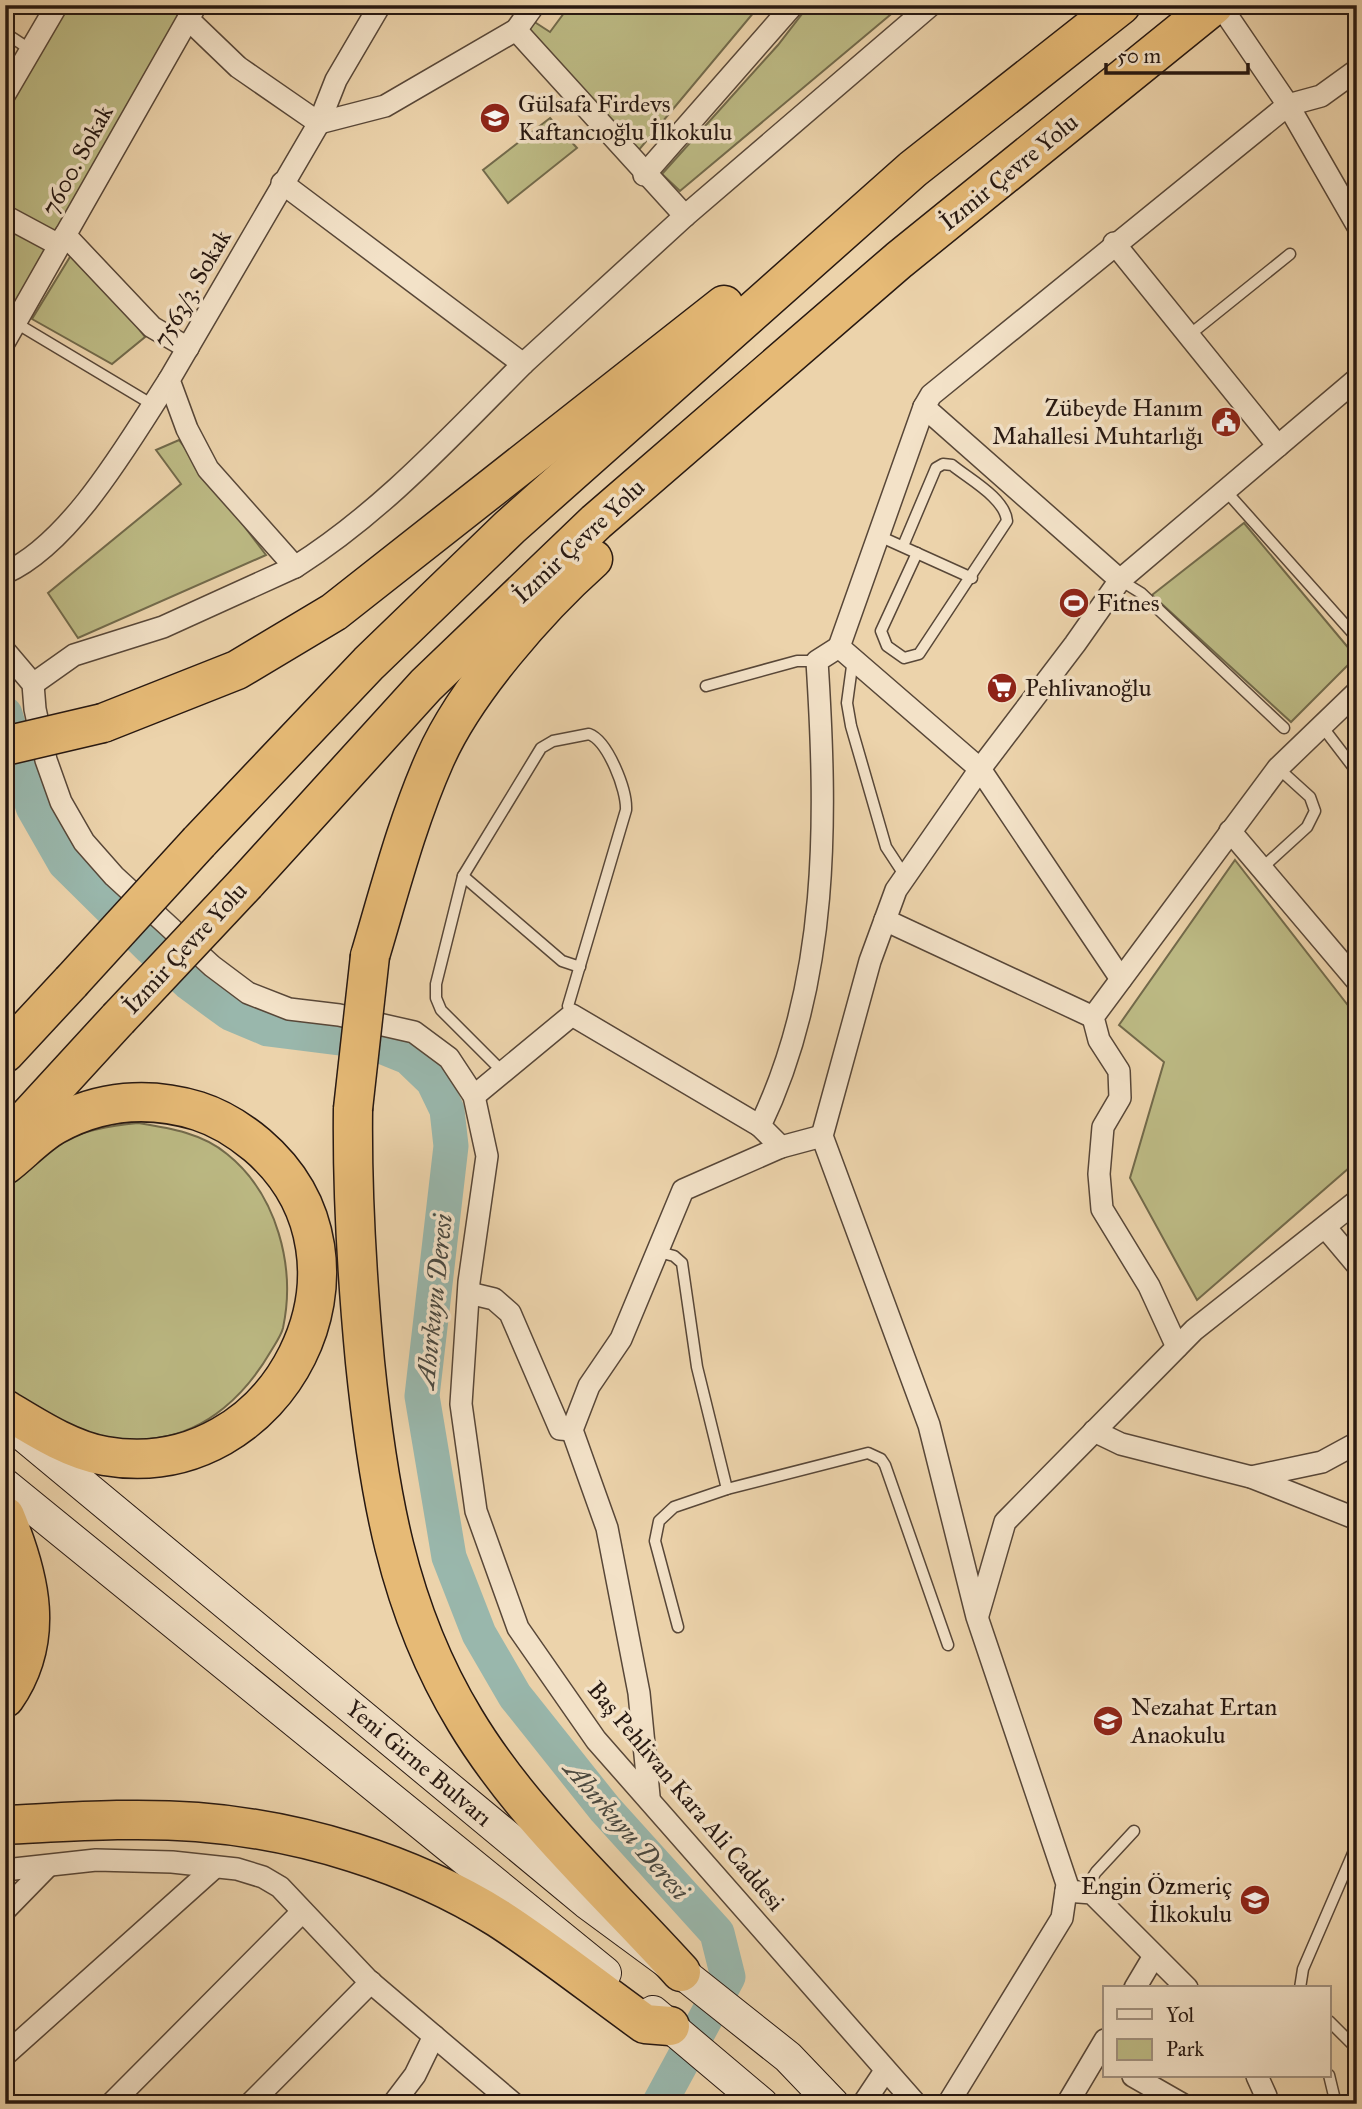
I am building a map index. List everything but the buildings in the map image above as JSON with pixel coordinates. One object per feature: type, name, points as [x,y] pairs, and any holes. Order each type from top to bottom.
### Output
[{"type":"highway","name":"İzmir Çevre Yolu","points":[[5,1142],[426,685],[596,522],[899,260],[1157,54],[1214,5]]},
{"type":"highway","points":[[5,1053],[198,842],[369,663],[510,527],[913,169],[1116,9]]},
{"type":"highway","points":[[5,746],[103,723],[237,670],[334,612],[843,213],[913,169]]},
{"type":"highway","points":[[691,1980],[559,1843],[512,1787],[465,1720],[434,1662],[412,1608],[386,1523],[371,1424],[353,1210],[353,1109],[370,956],[422,790],[436,756],[474,694],[515,641],[589,563],[845,336],[899,260]]},
{"type":"highway","points":[[5,1166],[54,1125],[110,1104],[169,1102],[208,1114],[240,1131],[265,1153],[297,1191],[313,1237],[318,1282],[306,1339],[278,1391],[246,1422],[202,1448],[144,1461],[103,1456],[44,1433],[5,1409]]},
{"type":"highway","points":[[5,1516],[23,1560],[32,1603],[27,1649],[5,1698]]},
{"type":"highway","points":[[5,1825],[129,1819],[197,1822],[269,1831],[366,1857],[437,1885],[498,1918],[645,2024],[670,2026]]},
{"type":"main road","name":"Yeni Girne Bulvarı","points":[[5,1420],[586,1902],[788,2057],[833,2104]]},
{"type":"main road","name":"Yeni Girne Bulvarı","points":[[5,1485],[759,2101]]},
{"type":"street","points":[[5,94],[57,5]]},
{"type":"street","name":"7563/3. Sokak","points":[[295,567],[208,469],[187,429],[169,380],[319,123],[336,80],[380,5]]},
{"type":"street","points":[[192,12],[238,67],[319,123],[385,106],[516,30],[534,5]]},
{"type":"street","points":[[644,175],[793,5]]},
{"type":"street","points":[[5,651],[33,684],[74,655],[163,627],[295,567],[342,537],[400,488],[523,364],[685,216],[931,5]]},
{"type":"street","points":[[1220,5],[1288,105],[1357,225]]},
{"type":"street","name":"7600. Sokak","points":[[10,332],[192,12]]},
{"type":"street","points":[[516,30],[644,175],[685,216]]},
{"type":"street","points":[[846,653],[878,536],[931,394],[1114,243],[1288,105],[1321,96],[1357,70]]},
{"type":"street","points":[[282,183],[523,364]]},
{"type":"street","points":[[5,216],[62,240],[152,327],[188,348]]},
{"type":"street","points":[[1114,243],[1278,446]]},
{"type":"street","points":[[1184,1986],[1092,1893],[1074,1891],[1067,1884],[1026,1753],[977,1617],[929,1425],[822,1136],[870,961],[896,890],[980,769],[1069,653],[1120,580],[1357,379]]},
{"type":"street","points":[[5,573],[20,566],[53,539],[114,465],[169,380]]},
{"type":"street","points":[[924,407],[1120,580]]},
{"type":"street","points":[[760,1126],[794,1045],[821,894],[825,780],[817,661],[846,653]]},
{"type":"street","points":[[846,653],[980,769],[1121,979]]},
{"type":"street","name":"Baş Pehlivan Kara Ali Caddesi","points":[[33,684],[44,747],[61,802],[84,842],[114,876],[212,966],[248,993],[289,1009],[339,1015],[414,1032],[449,1058],[474,1096],[487,1156],[469,1293],[461,1404],[476,1511],[518,1628],[596,1740],[649,1796],[916,2104]]},
{"type":"street","points":[[1093,1017],[1278,768],[1357,692]]},
{"type":"street","points":[[1230,831],[1357,981]]},
{"type":"street","points":[[885,920],[1093,1017]]},
{"type":"street","points":[[474,1096],[572,1014],[760,1126],[781,1147]]},
{"type":"street","points":[[1093,1017],[1099,1040],[1119,1071],[1120,1098],[1103,1127],[1099,1174],[1101,1209],[1149,1286],[1177,1347]]},
{"type":"street","points":[[649,1796],[639,1693],[607,1528],[572,1430],[589,1386],[621,1339],[655,1251],[683,1190],[781,1147],[822,1136]]},
{"type":"street","points":[[977,1617],[1005,1522],[1194,1330],[1357,1200]]},
{"type":"street","points":[[1325,1227],[1357,1265]]},
{"type":"street","points":[[469,1293],[494,1299],[510,1313],[560,1429],[572,1430]]},
{"type":"street","points":[[1094,1431],[1121,1444],[1251,1477],[1357,1519]]},
{"type":"street","points":[[1251,1477],[1322,1462],[1357,1443]]},
{"type":"street","points":[[5,1870],[96,1860],[172,1862],[237,1869],[263,1877],[280,1887],[371,1982],[514,2104]]},
{"type":"street","points":[[5,1909],[47,1867]]},
{"type":"street","points":[[5,2055],[214,1868]]},
{"type":"street","points":[[948,2104],[1062,1919],[1074,1891]]},
{"type":"street","points":[[111,2104],[302,1912]]},
{"type":"street","points":[[1136,1986],[1154,1956]]},
{"type":"street","points":[[250,2104],[371,1982]]},
{"type":"street","points":[[393,2104],[415,2075],[434,2036]]},
{"type":"street","points":[[1067,2104],[1102,2051]]},
{"type":"street","points":[[863,2104],[885,2071]]},
{"type":"street","points":[[1136,2078],[1182,2104]]},
{"type":"street","points":[[1258,2078],[1266,2096],[1264,2104]]},
{"type":"lane","points":[[5,33],[31,50]]},
{"type":"lane","points":[[1188,336],[1290,254]]},
{"type":"lane","points":[[10,332],[153,405]]},
{"type":"lane","points":[[903,546],[936,468],[943,464],[952,466],[1000,505],[1007,517],[972,578],[919,654],[904,658],[887,646],[881,631],[917,553]]},
{"type":"lane","points":[[1224,490],[1357,638]]},
{"type":"lane","points":[[878,536],[972,578]]},
{"type":"lane","points":[[1120,580],[1141,593],[1284,728]]},
{"type":"lane","points":[[846,653],[850,726],[887,847],[905,876]]},
{"type":"lane","points":[[706,685],[797,661],[817,661]]},
{"type":"lane","points":[[1321,725],[1357,772]]},
{"type":"lane","points":[[502,1071],[441,1010],[436,998],[436,984],[463,876],[541,748],[553,741],[583,734],[598,739],[625,790],[626,810],[568,1006],[572,1014]]},
{"type":"lane","points":[[1262,868],[1311,822],[1315,811],[1310,796],[1278,768]]},
{"type":"lane","points":[[463,876],[562,961],[580,967]]},
{"type":"lane","points":[[655,1251],[677,1258],[682,1264],[697,1367],[727,1489]]},
{"type":"lane","points":[[678,1627],[655,1541],[656,1528],[663,1516],[674,1507],[727,1489],[862,1454],[881,1459],[948,1645]]},
{"type":"lane","points":[[1074,1891],[1135,1832]]},
{"type":"lane","points":[[1300,1986],[1303,1969],[1357,1844]]},
{"type":"lane","points":[[1330,2028],[1357,2049]]},
{"type":"lane","points":[[1330,2078],[1336,2104]]},
{"type":"green space","points":[[57,5],[192,5],[5,332],[5,95]]},
{"type":"green space","points":[[570,5],[760,5],[633,157],[524,31],[533,21],[550,32]]},
{"type":"green space","points":[[809,5],[902,5],[680,191],[662,174],[778,45]]},
{"type":"green space","points":[[550,118],[577,148],[508,203],[483,170]]},
{"type":"green space","points":[[76,247],[145,337],[112,364],[32,319]]},
{"type":"green space","points":[[179,440],[266,555],[78,638],[48,593],[181,484],[156,450]]},
{"type":"green space","points":[[1244,523],[1356,657],[1291,722],[1152,595]]},
{"type":"green space","points":[[1235,860],[1357,1017],[1357,1161],[1197,1300],[1130,1178],[1164,1062],[1119,1025]]},
{"type":"green space","points":[[138,1123],[196,1136],[227,1154],[244,1170],[259,1189],[279,1233],[287,1281],[286,1305],[283,1328],[276,1343],[250,1382],[224,1408],[193,1428],[176,1434],[120,1443],[57,1421],[5,1390],[5,1190],[35,1160],[64,1141],[96,1129]]},
{"type":"waterway","name":"Ahırkuyu Deresi","points":[[5,714],[33,807],[65,863],[189,983],[230,1013],[268,1029],[371,1042],[408,1057],[433,1081],[447,1110],[451,1146],[422,1396],[449,1557],[479,1634],[515,1696],[605,1809],[717,1933],[728,1977],[659,2104]]},
{"type":"place","name":"Gülsafa Firdevs Kaftancıoğlu İlkokulu","points":[[495,118]]},
{"type":"place","name":"Zübeyde Hanım Mahallesi Muhtarlığı","points":[[1226,422]]},
{"type":"place","name":"Fitnes","points":[[1074,603]]},
{"type":"place","name":"Pehlivanoğlu","points":[[1002,688]]},
{"type":"place","name":"Nezahat Ertan Anaokulu","points":[[1108,1721]]},
{"type":"place","name":"Engin Özmeriç İlkokulu","points":[[1255,1900]]}]
